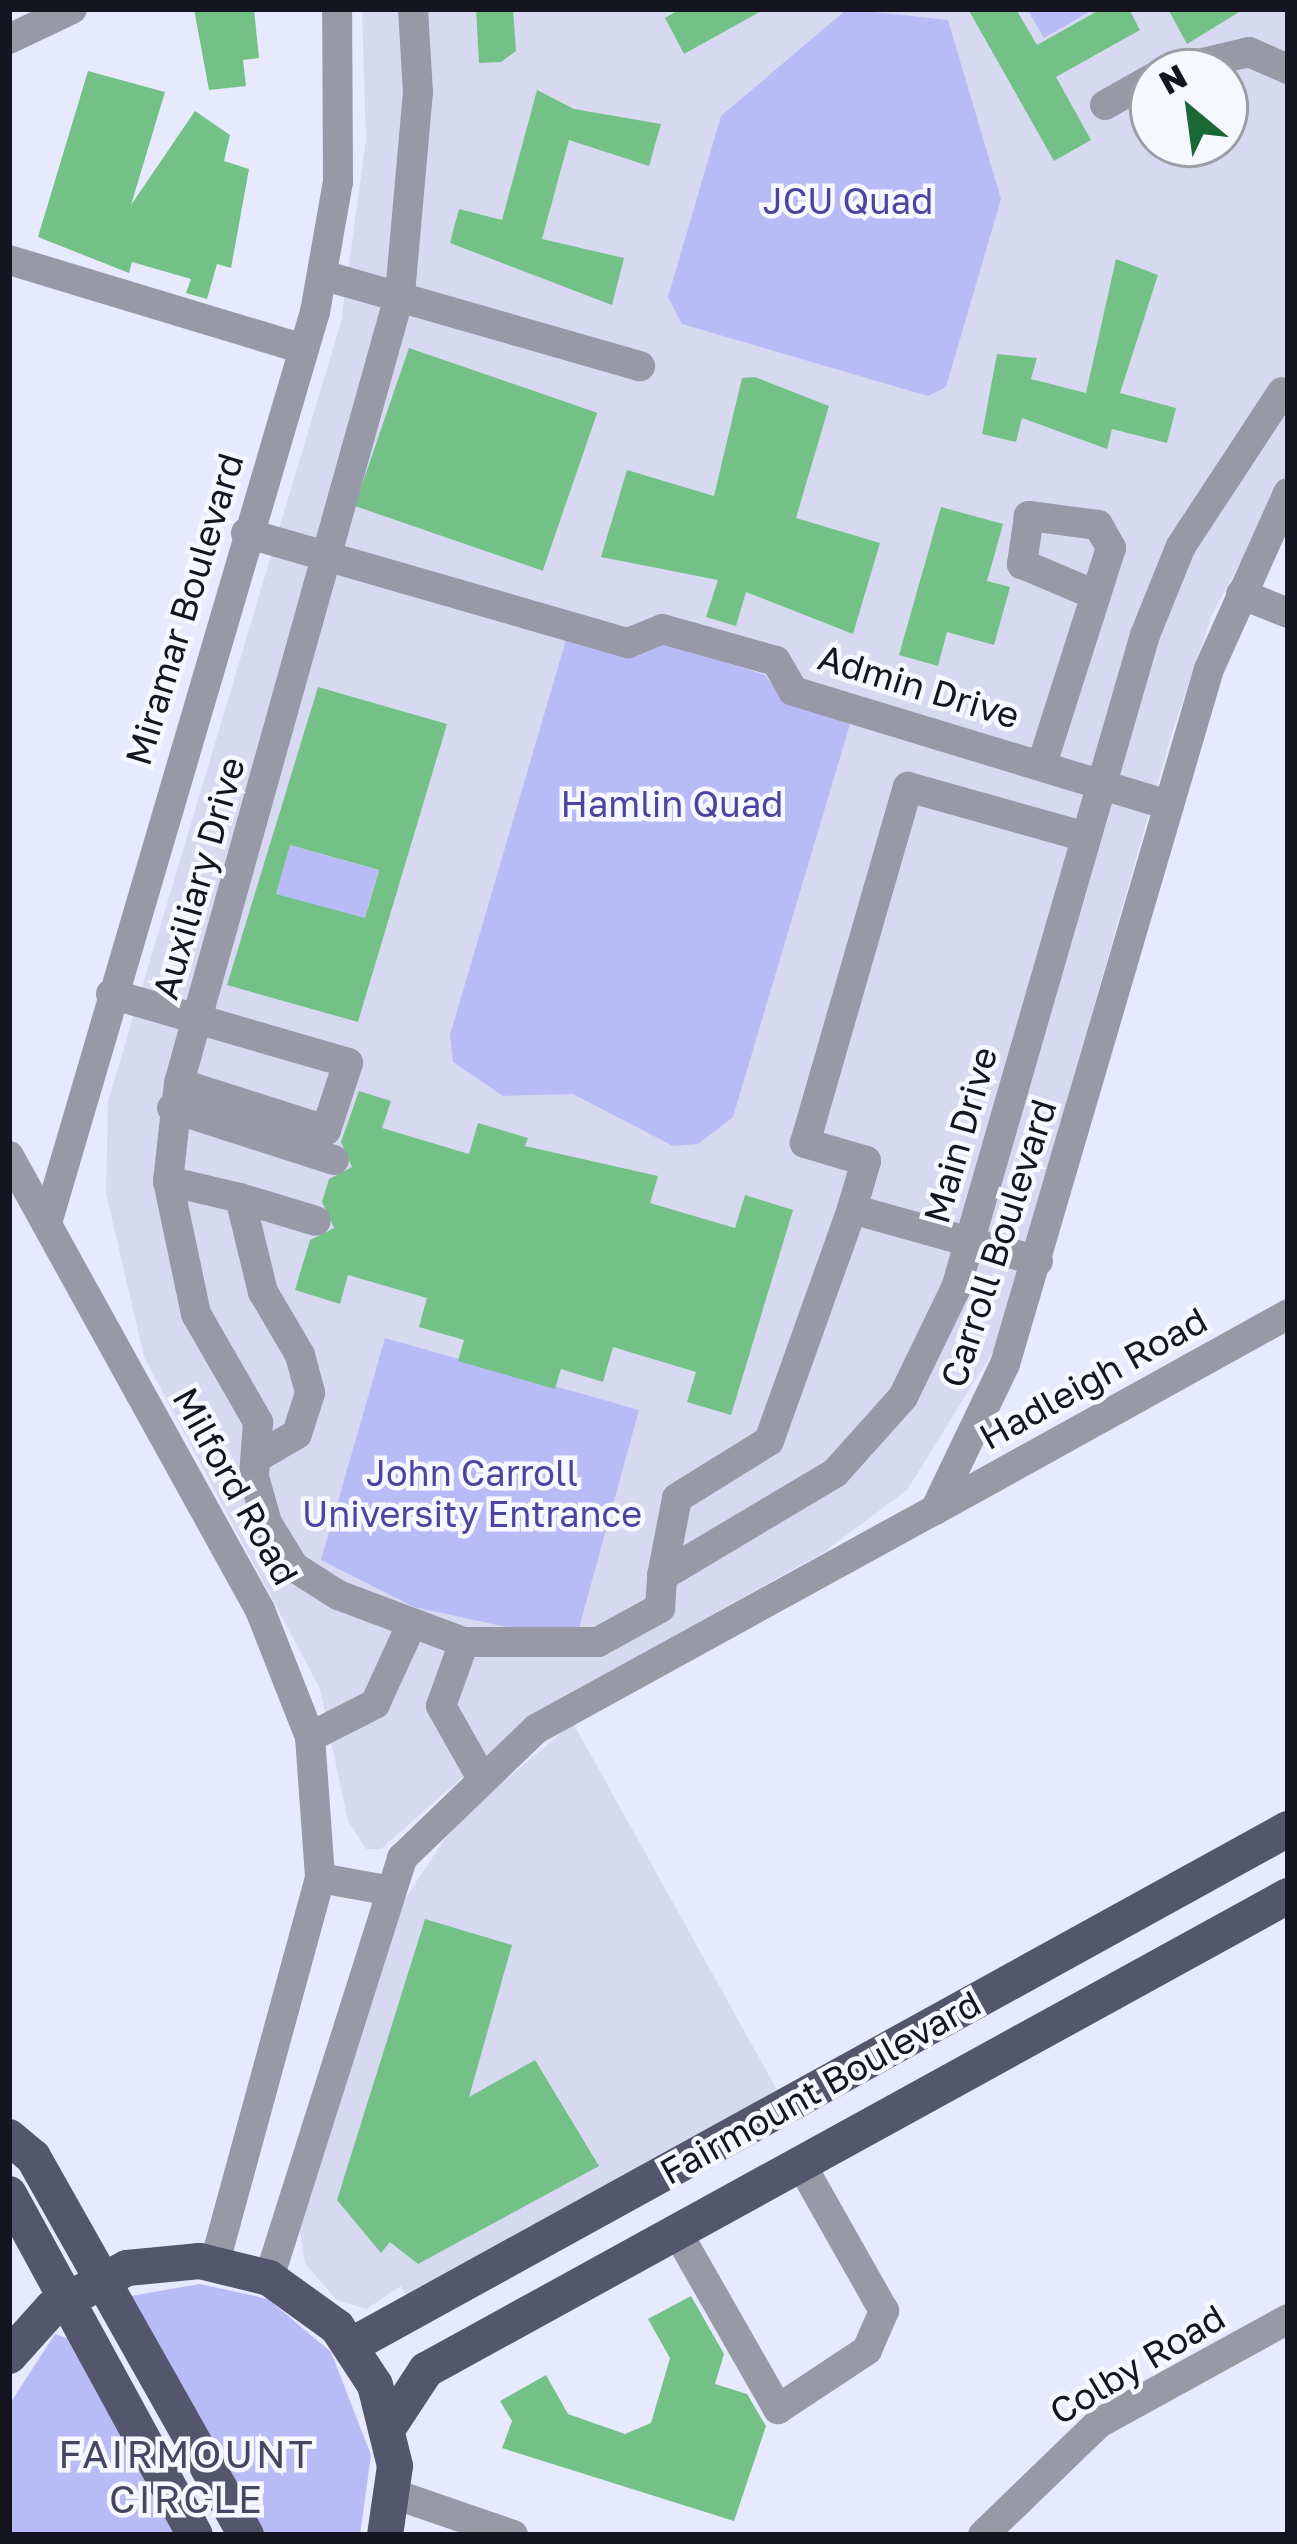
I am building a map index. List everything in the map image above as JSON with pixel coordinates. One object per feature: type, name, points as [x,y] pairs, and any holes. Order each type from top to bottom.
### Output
[{"type":"main road","name":"Fairmount Boulevard","points":[[352,2345],[1288,1828]]},
{"type":"main road","name":"Fairmount Boulevard","points":[[389,2425],[420,2374],[1288,1896]]},
{"type":"main road","points":[[9,2137],[33,2157],[246,2535]]},
{"type":"main road","points":[[9,2194],[196,2535]]},
{"type":"main road","points":[[9,2356],[65,2299],[100,2278],[215,2263],[269,2278],[352,2345],[389,2425],[394,2494],[385,2535]]},
{"type":"street","points":[[9,39],[72,9]]},
{"type":"street","name":"Miramar Boulevard","points":[[47,1223],[322,275],[338,181],[337,9]]},
{"type":"street","name":"Auxiliary Drive","points":[[413,9],[418,92],[400,293],[332,559],[176,1095],[168,1181],[196,1314],[258,1422],[256,1458],[267,1523],[294,1567],[412,1623],[464,1642]]},
{"type":"street","points":[[1249,52],[1288,69]]},
{"type":"street","points":[[1105,105],[1129,92]]},
{"type":"street","points":[[9,260],[304,349]]},
{"type":"street","points":[[322,275],[400,293],[640,366]]},
{"type":"street","name":"Main Drive","points":[[662,1576],[781,1510],[872,1434],[930,1353],[970,1242],[1101,782],[1181,546],[1282,392]]},
{"type":"street","name":"Carroll Boulevard","points":[[935,1510],[1005,1364],[1169,805],[1241,594],[1288,493]]},
{"type":"street","name":"Admin Drive","points":[[245,533],[628,643],[662,629],[776,661],[793,691],[1169,805]]},
{"type":"street","points":[[1042,764],[1091,592]]},
{"type":"street","points":[[1241,594],[1288,613]]},
{"type":"street","points":[[480,1775],[441,1706],[464,1642],[598,1642],[660,1608],[677,1498],[769,1442],[866,1161],[805,1144],[908,787],[1086,836]]},
{"type":"street","points":[[111,994],[348,1063],[326,1130],[176,1095]]},
{"type":"street","points":[[176,1095],[334,1160]]},
{"type":"street","name":"Milford Road","points":[[9,1156],[260,1610],[310,1737],[320,1878],[215,2263]]},
{"type":"street","points":[[168,1181],[316,1221]]},
{"type":"street","points":[[240,1198],[263,1292],[310,1393],[297,1434],[256,1458]]},
{"type":"street","points":[[852,1209],[1038,1261]]},
{"type":"street","name":"Hadleigh Road","points":[[935,1510],[1288,1314]]},
{"type":"street","points":[[269,2278],[386,1890],[480,1775],[555,1717],[935,1510]]},
{"type":"street","points":[[310,1737],[375,1704],[412,1623]]},
{"type":"street","points":[[320,1878],[386,1890]]},
{"type":"street","points":[[677,2232],[778,2409],[867,2350],[884,2311],[801,2164]]},
{"type":"street","name":"Colby Road","points":[[983,2535],[1100,2423],[1288,2319]]},
{"type":"street","points":[[394,2494],[513,2535]]},
{"type":"shaded area","points":[[362,9],[1288,9],[1288,474],[1212,615],[1172,733],[997,1345],[907,1490],[824,1552],[535,1713],[381,1849],[366,1849],[348,1821],[320,1689],[144,1357],[106,1193],[108,1101],[341,322],[366,140]]},
{"type":"shaded area","points":[[573,1723],[782,2099],[410,2303],[401,2286],[366,2309],[337,2300],[305,2264],[299,2224],[388,1924],[457,1821]]},
{"type":"green space","name":"JCU Quad","points":[[847,9],[948,20],[1001,199],[946,387],[928,396],[682,324],[668,297],[721,116]]},
{"type":"green space","points":[[1027,9],[1094,9],[1044,38]]},
{"type":"green space","name":"Hamlin Quad","points":[[566,640],[633,657],[663,642],[765,675],[784,700],[850,724],[733,1117],[698,1144],[673,1146],[573,1094],[503,1096],[453,1062],[450,1035]]},
{"type":"green space","points":[[290,845],[378,870],[364,919],[276,894]]},
{"type":"green space","name":"John Carroll University Entrance","points":[[385,1338],[639,1410],[579,1628],[529,1632],[414,1607],[321,1560]]},
{"type":"green space","points":[[200,2284],[268,2299],[331,2352],[371,2455],[360,2535],[263,2535],[131,2296]]},
{"type":"green space","points":[[55,2334],[72,2340],[177,2535],[9,2535],[9,2405]]},
{"type":"building","points":[[194,9],[254,9],[259,58],[243,60],[246,86],[209,90]]},
{"type":"building","points":[[476,9],[513,9],[516,51],[501,62],[479,63]]},
{"type":"building","points":[[680,9],[765,9],[684,54],[665,18]]},
{"type":"building","points":[[968,9],[1016,9],[1037,45],[1101,9],[1129,9],[1140,30],[1056,77],[1091,140],[1054,161]]},
{"type":"building","points":[[1168,9],[1244,9],[1187,44]]},
{"type":"building","points":[[88,71],[165,92],[131,205],[195,111],[230,135],[224,161],[249,169],[231,268],[217,264],[207,299],[186,293],[191,279],[132,262],[129,273],[38,237]]},
{"type":"building","points":[[537,90],[574,109],[661,124],[649,166],[569,140],[542,239],[624,258],[612,305],[450,243],[459,209],[502,220]]},
{"type":"building","points":[[1116,259],[1158,275],[1120,393],[1176,408],[1167,443],[1112,429],[1107,449],[1022,418],[1016,442],[982,434],[997,354],[1037,358],[1031,379],[1086,393]]},
{"type":"building","points":[[409,348],[597,413],[543,571],[355,506]]},
{"type":"building","points":[[755,377],[829,406],[796,518],[880,543],[853,634],[746,592],[736,626],[706,617],[718,580],[601,557],[627,470],[714,496],[742,378]]},
{"type":"building","points":[[941,507],[1003,524],[987,581],[1010,587],[994,645],[947,632],[938,666],[899,655]]},
{"type":"building","points":[[318,687],[447,724],[358,1022],[227,985]],"holes":[[[290,845],[379,870],[365,918],[276,894]]]},
{"type":"building","points":[[359,1091],[391,1101],[382,1128],[469,1154],[478,1123],[528,1138],[525,1146],[658,1176],[650,1203],[735,1228],[745,1195],[793,1210],[731,1415],[687,1402],[696,1372],[613,1347],[603,1382],[561,1369],[555,1389],[458,1361],[464,1340],[419,1327],[427,1298],[348,1275],[340,1304],[295,1290],[310,1240],[334,1228],[322,1202],[329,1179],[352,1167],[341,1142]]},
{"type":"building","points":[[425,1919],[512,1945],[469,2097],[535,2060],[599,2166],[418,2264],[390,2242],[381,2253],[337,2200]]},
{"type":"building","points":[[691,2296],[724,2354],[715,2384],[747,2394],[766,2426],[734,2521],[502,2448],[512,2421],[500,2401],[546,2375],[568,2414],[625,2434],[651,2423],[670,2358],[648,2319]]},
{"type":"district","name":"FAIRMOUNT CIRCLE","points":[[187,2478]]}]
